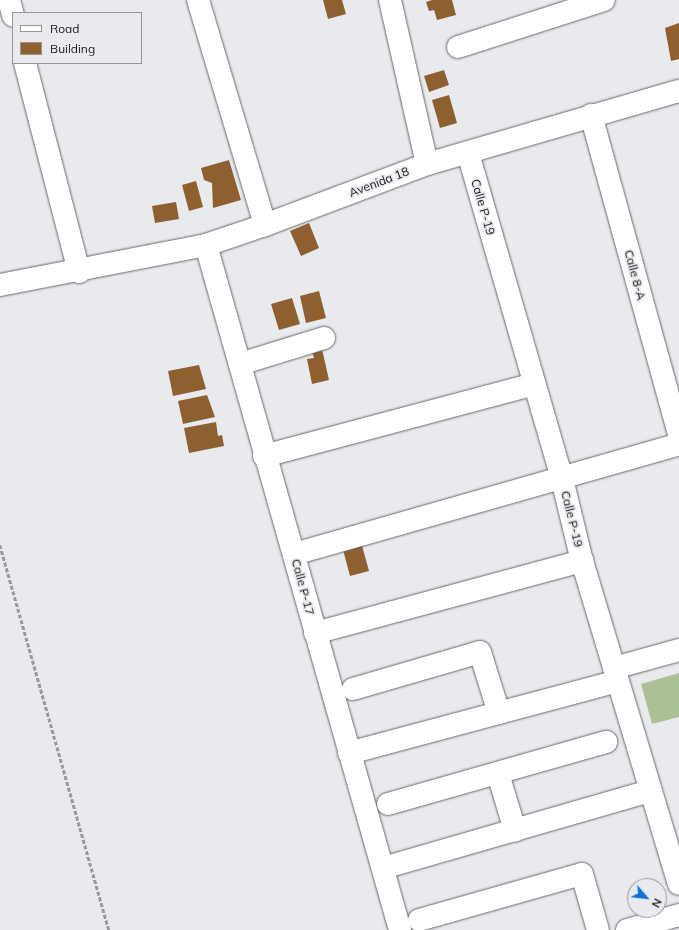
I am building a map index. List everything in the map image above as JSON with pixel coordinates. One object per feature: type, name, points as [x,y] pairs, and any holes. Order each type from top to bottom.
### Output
[{"type":"street","points":[[9,0],[12,12]]},
{"type":"street","points":[[198,0],[265,225]]},
{"type":"street","points":[[390,0],[427,164]]},
{"type":"street","points":[[458,47],[604,0]]},
{"type":"street","points":[[25,64],[79,272]]},
{"type":"street","name":"Avenida 18","points":[[0,285],[79,272],[206,245],[265,225],[427,164],[679,91]]},
{"type":"street","name":"Calle 8-A","points":[[591,116],[679,435]]},
{"type":"street","name":"Calle P-19","points":[[468,153],[562,479],[582,561],[679,884]]},
{"type":"street","name":"Calle P-17","points":[[206,245],[240,364],[264,456],[294,554],[382,868],[410,925]]},
{"type":"street","points":[[240,364],[324,338]]},
{"type":"street","points":[[264,456],[535,384]]},
{"type":"street","points":[[294,554],[562,479],[679,444]]},
{"type":"street","points":[[315,633],[582,561]]},
{"type":"street","points":[[349,753],[499,713],[616,675],[679,650]]},
{"type":"street","points":[[353,689],[480,652],[499,713]]},
{"type":"street","points":[[388,804],[498,774],[606,742]]},
{"type":"street","points":[[498,774],[515,830]]},
{"type":"street","points":[[382,868],[650,791]]},
{"type":"street","points":[[410,925],[582,874],[598,930]]},
{"type":"street","points":[[627,930],[679,915]]},
{"type":"path","points":[[0,545],[109,930]]},
{"type":"green space","points":[[679,673],[679,717],[652,724],[641,684]]},
{"type":"building","points":[[323,0],[342,0],[346,14],[328,19]]},
{"type":"building","points":[[432,0],[452,0],[456,15],[437,20],[434,10],[429,11],[426,2]]},
{"type":"building","points":[[679,23],[679,59],[671,61],[665,28]]},
{"type":"building","points":[[444,70],[449,85],[429,92],[424,76]]},
{"type":"building","points":[[449,95],[457,123],[440,128],[432,100]]},
{"type":"building","points":[[229,160],[241,200],[213,208],[212,183],[204,180],[201,168]]},
{"type":"building","points":[[196,181],[203,207],[189,211],[182,185]]},
{"type":"building","points":[[176,202],[179,219],[155,223],[152,206]]},
{"type":"building","points":[[309,223],[319,248],[301,256],[290,231]]},
{"type":"building","points":[[319,291],[326,318],[306,323],[300,296]]},
{"type":"building","points":[[292,298],[300,324],[279,330],[271,304]]},
{"type":"building","points":[[322,349],[329,380],[312,384],[307,359],[314,358],[312,352]]},
{"type":"building","points":[[199,365],[206,389],[173,396],[168,371]]},
{"type":"building","points":[[207,395],[215,417],[183,424],[178,401]]},
{"type":"building","points":[[216,422],[218,436],[222,435],[224,446],[189,453],[184,428]]},
{"type":"building","points":[[361,542],[369,571],[350,576],[342,546]]}]
